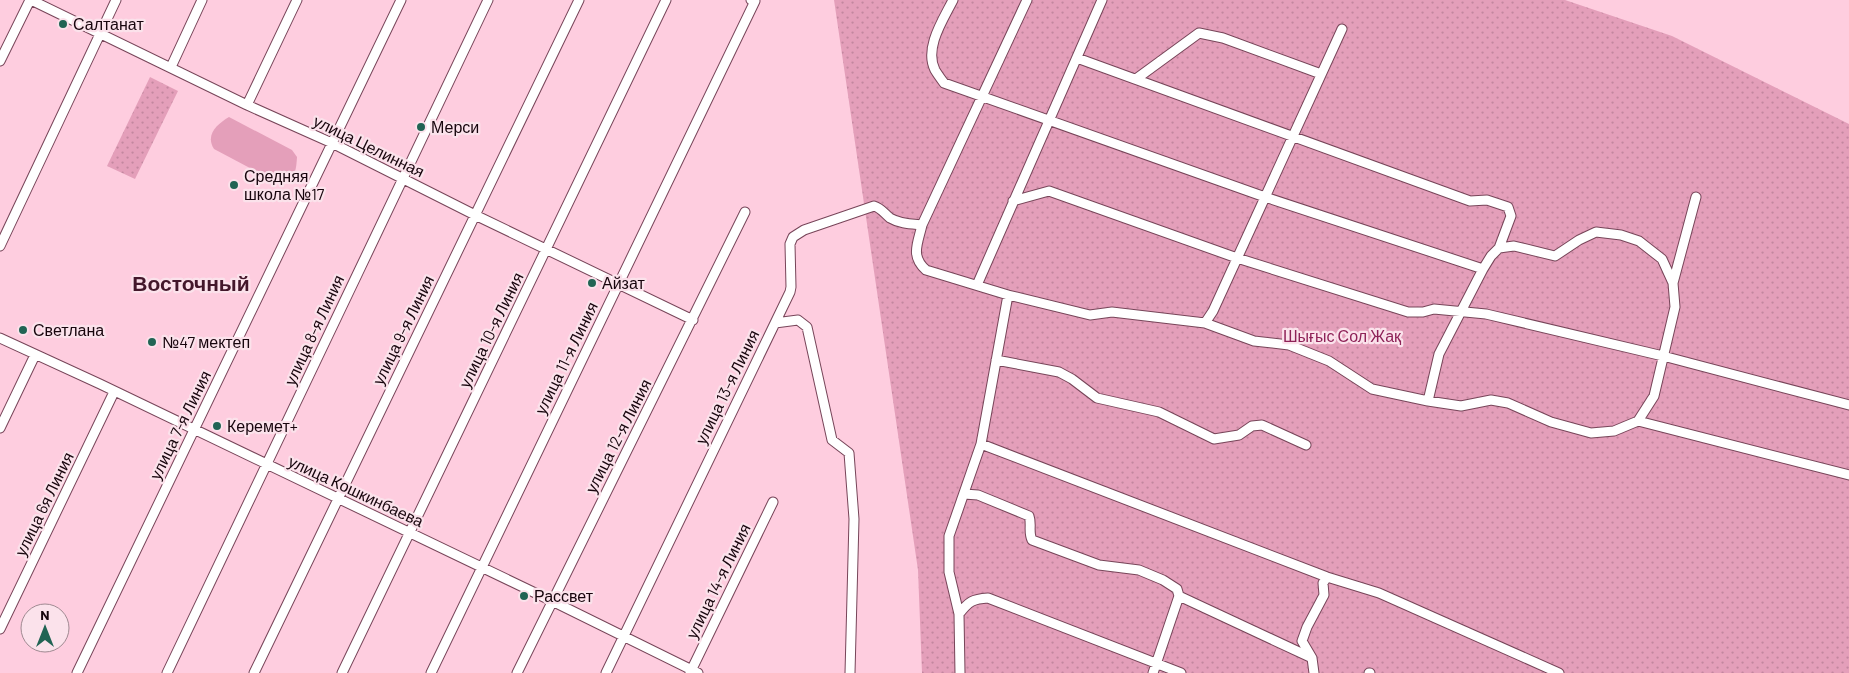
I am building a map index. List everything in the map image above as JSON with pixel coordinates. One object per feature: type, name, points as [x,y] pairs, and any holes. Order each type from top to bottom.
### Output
[{"type":"street","name":"улица Целинная","points":[[30,0],[247,105],[332,143],[475,215],[693,320]]},
{"type":"street","points":[[0,61],[30,0]]},
{"type":"street","points":[[0,246],[116,0]]},
{"type":"street","points":[[171,67],[202,0]]},
{"type":"street","points":[[247,105],[297,0]]},
{"type":"street","name":"улица 7-я Линия","points":[[77,673],[401,0]]},
{"type":"street","name":"улица 8-я Линия","points":[[167,673],[268,466],[488,0]]},
{"type":"street","name":"улица 9-я Линия","points":[[254,673],[579,0]]},
{"type":"street","name":"улица 10-я Линия","points":[[342,673],[666,0]]},
{"type":"street","points":[[953,0],[932,45],[932,60],[935,70],[944,83],[1265,197],[1483,269]]},
{"type":"street","points":[[1028,0],[922,226],[916,250],[919,264],[926,270],[1008,295],[1090,315],[1112,312],[1205,323],[1254,341],[1290,345],[1329,361],[1372,390],[1461,406],[1491,400],[1508,403],[1550,422],[1591,433],[1614,431],[1638,421],[1654,396],[1674,307],[1673,283],[1696,197]]},
{"type":"street","points":[[977,285],[1102,0]]},
{"type":"street","name":"улица 11-я Линия","points":[[431,673],[753,1]]},
{"type":"street","points":[[1205,323],[1213,311],[1342,29]]},
{"type":"street","points":[[1136,79],[1199,33],[1223,38],[1322,74]]},
{"type":"street","points":[[1077,58],[1470,200],[1487,200],[1508,207],[1511,216],[1499,248],[1491,256],[1483,269],[1439,354],[1428,401]]},
{"type":"street","points":[[1013,201],[1049,191],[1237,258],[1408,312],[1423,312],[1434,309],[1486,314],[1663,356],[1849,405]]},
{"type":"street","name":"улица 13-я Линия","points":[[606,673],[792,287],[790,244],[793,237],[804,230],[874,206],[891,218],[904,223],[922,226]]},
{"type":"street","name":"улица 12-я Линия","points":[[517,673],[745,212]]},
{"type":"street","points":[[1499,248],[1514,246],[1555,256],[1579,240],[1596,232],[1621,235],[1640,241],[1662,259],[1673,283]]},
{"type":"street","points":[[960,673],[959,614],[949,572],[949,536],[981,444],[1008,295]]},
{"type":"street","points":[[775,323],[798,320],[807,328],[832,440],[849,453],[854,519],[850,673]]},
{"type":"street","name":"улица Кошкинбаева","points":[[0,338],[552,601],[693,672]]},
{"type":"street","points":[[0,428],[36,355]]},
{"type":"street","points":[[996,360],[1059,372],[1072,379],[1097,398],[1158,412],[1214,439],[1239,435],[1252,426],[1262,425],[1306,445]]},
{"type":"street","name":"улица 6я Линия","points":[[0,629],[114,392]]},
{"type":"street","points":[[1638,421],[1849,475]]},
{"type":"street","points":[[981,444],[1327,577],[1379,593],[1545,670],[1559,673]]},
{"type":"street","points":[[964,494],[978,495],[1029,516],[1032,540],[1099,564],[1138,570],[1163,580],[1177,589],[1179,596],[1153,673]]},
{"type":"street","name":"улица 14-я Линия","points":[[693,672],[773,502]]},
{"type":"street","points":[[1314,673],[1312,658],[1302,641],[1307,627],[1324,595],[1323,583],[1327,577]]},
{"type":"street","points":[[1179,596],[1312,658]]},
{"type":"street","points":[[959,614],[966,604],[975,599],[988,598],[1181,673]]},
{"type":"green space","name":"Шығыс Сол Жақ","points":[[834,0],[1565,0],[1672,36],[1849,124],[1849,673],[922,673],[918,570]]},
{"type":"green space","points":[[150,77],[178,91],[135,179],[107,166]]},
{"type":"green space","points":[[229,117],[292,150],[297,157],[292,178],[280,184],[214,149],[211,139],[214,130]]},
{"type":"place","name":"Салтанат","points":[[63,24]]},
{"type":"place","name":"Мерси","points":[[421,127]]},
{"type":"place","name":"Средняя школа №17","points":[[234,185]]},
{"type":"place","name":"Айзат","points":[[592,283]]},
{"type":"place","name":"Светлана","points":[[23,330]]},
{"type":"place","name":"№47 мектеп","points":[[152,342]]},
{"type":"place","name":"Керемет+","points":[[217,426]]},
{"type":"place","name":"Рассвет","points":[[524,596]]},
{"type":"district","name":"Восточный","points":[[191,284]]}]
